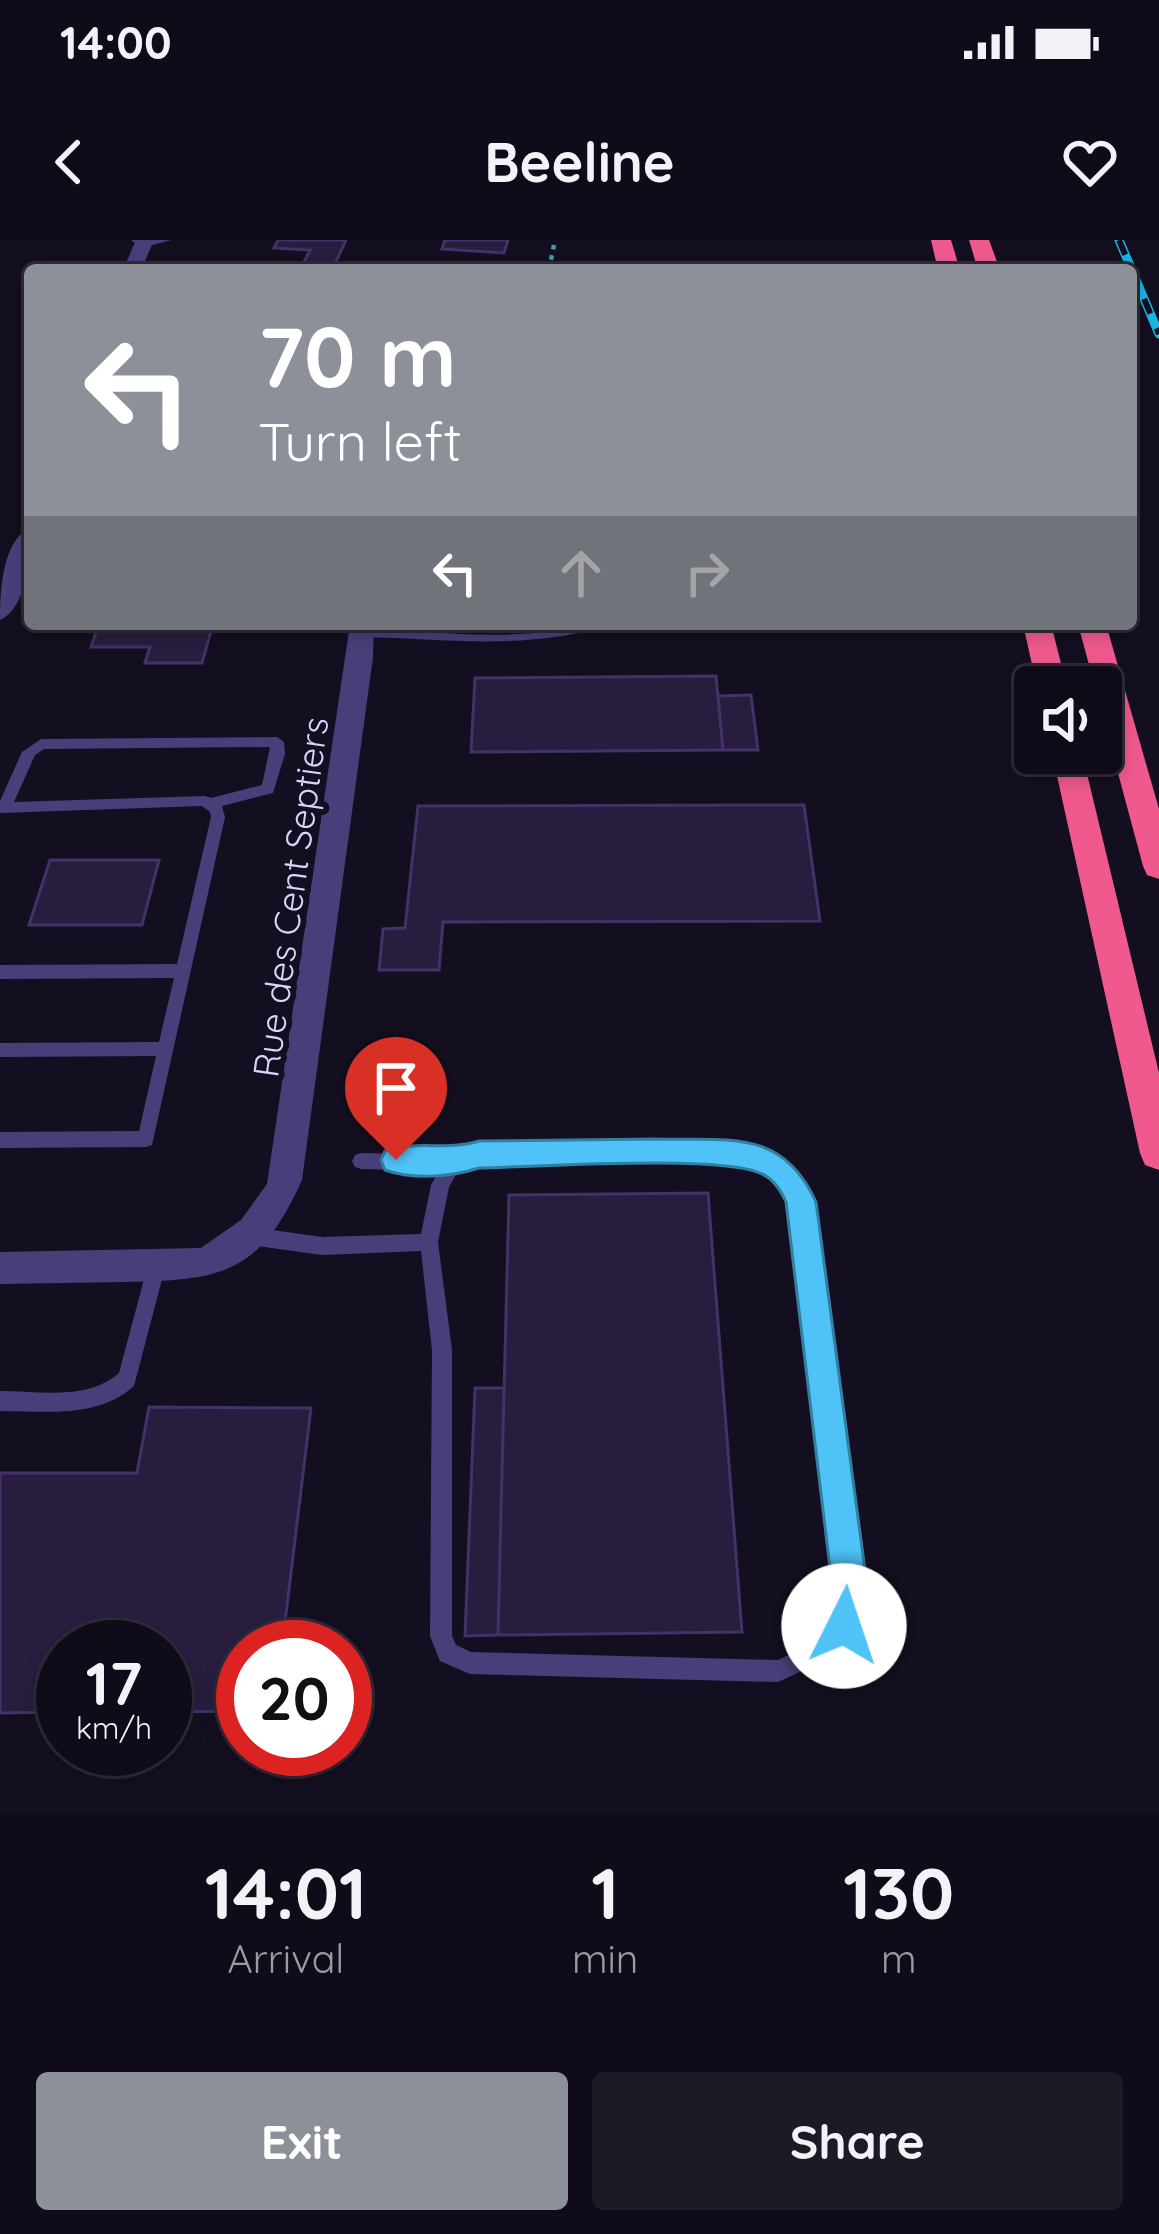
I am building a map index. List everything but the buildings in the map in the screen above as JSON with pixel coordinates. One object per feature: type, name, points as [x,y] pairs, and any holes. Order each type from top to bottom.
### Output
[{"type":"highway","points":[[1038,630],[1047,666]]},
{"type":"highway","points":[[1094,630],[1159,866]]},
{"type":"highway","points":[[1072,774],[1159,1153]]},
{"type":"street","points":[[0,612],[24,551]]},
{"type":"street","name":"Rue des Cent Septiers","points":[[250,1236],[274,1209],[286,1180],[362,630]]},
{"type":"street","points":[[0,1268],[202,1264],[226,1255],[250,1236]]},
{"type":"lane","points":[[141,242],[166,240]]},
{"type":"lane","points":[[380,630],[520,638],[578,630]]},
{"type":"lane","points":[[568,633],[573,630]]},
{"type":"lane","points":[[277,742],[268,789],[211,803],[2,808],[29,752],[41,744],[277,742]]},
{"type":"lane","points":[[0,1140],[146,1139],[218,817],[211,803]]},
{"type":"lane","points":[[0,972],[184,971]]},
{"type":"lane","points":[[0,1049],[166,1049]]},
{"type":"lane","points":[[362,1161],[453,1163],[479,1155],[744,1154],[776,1165],[791,1181],[801,1202],[850,1593],[844,1626],[822,1652],[778,1671],[470,1663],[448,1653],[441,1636],[442,1350],[429,1242],[440,1185],[453,1163]]},
{"type":"lane","points":[[250,1236],[322,1246],[429,1242]]},
{"type":"lane","points":[[0,1401],[98,1399],[116,1392],[127,1379],[156,1268]]},
{"type":"railway","points":[[1119,240],[1129,264]]},
{"type":"railway","points":[[1137,282],[1159,334]]},
{"type":"route","points":[[396,1160],[453,1163],[479,1155],[656,1152],[744,1154],[776,1165],[801,1202],[845,1543],[850,1593],[844,1626]]}]
